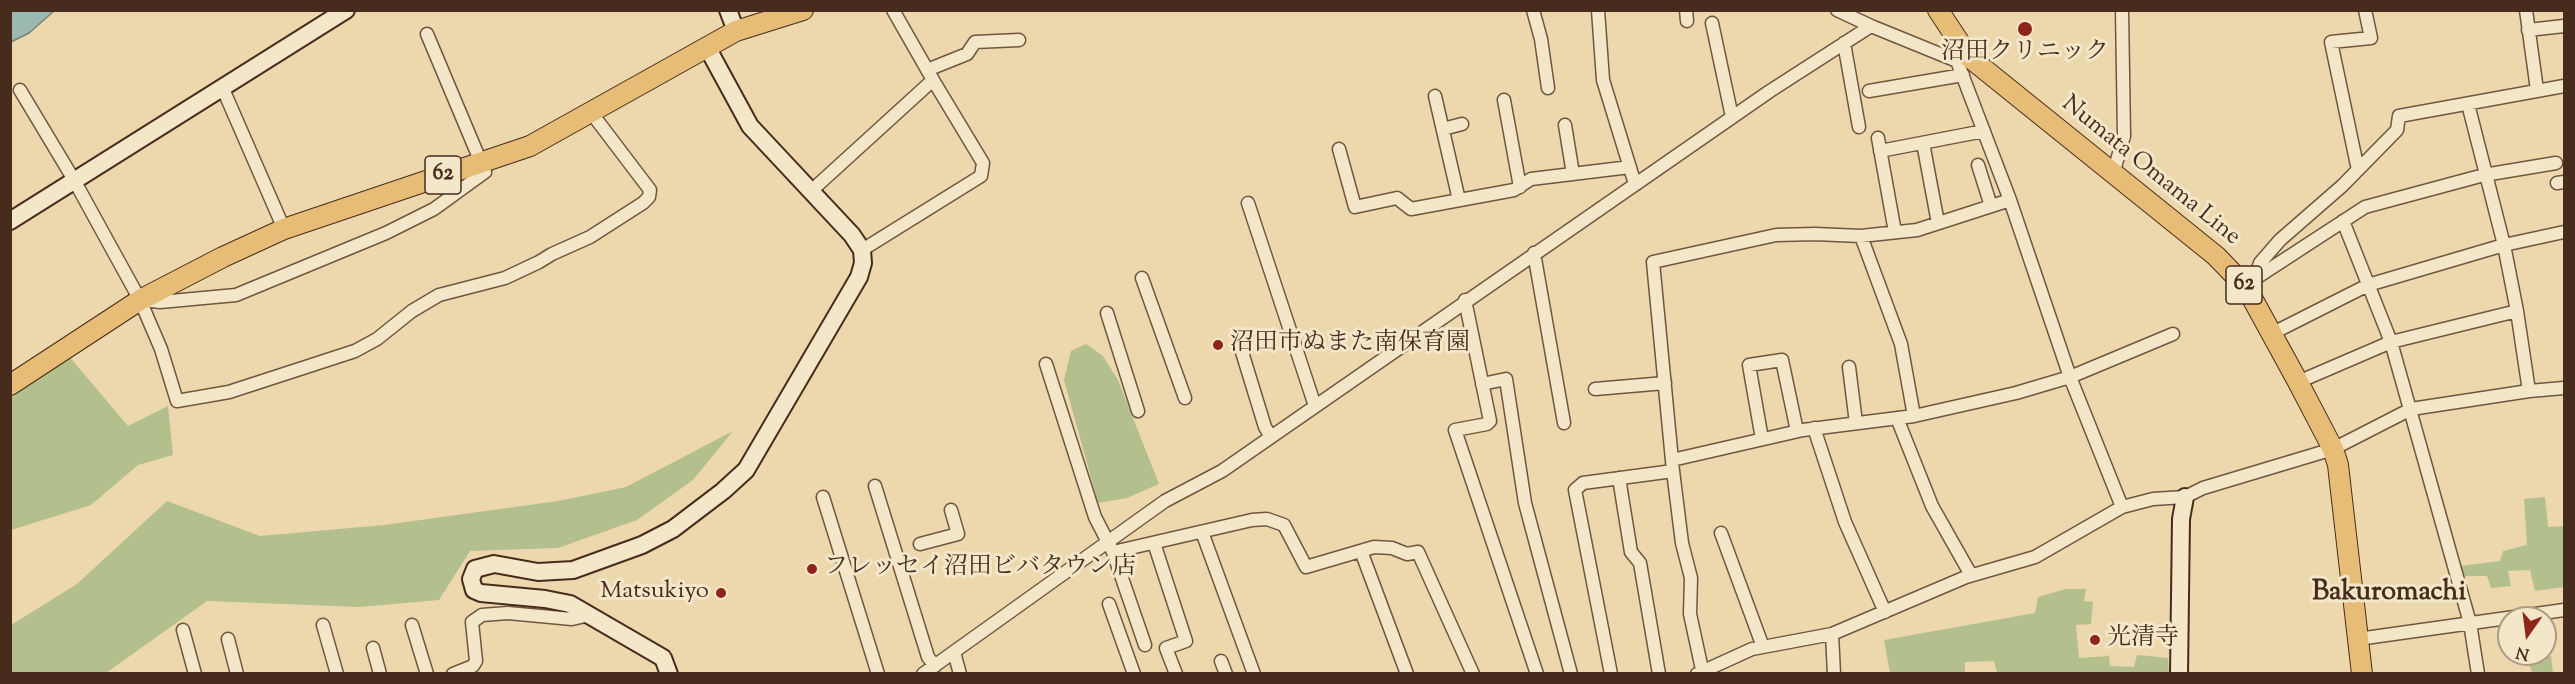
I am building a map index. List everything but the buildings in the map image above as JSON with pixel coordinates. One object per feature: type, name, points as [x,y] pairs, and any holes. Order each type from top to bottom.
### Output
[{"type":"main road","name":"62","points":[[10,386],[140,300],[223,257],[284,229],[530,146],[736,31],[803,10]]},
{"type":"main road","name":"Numata Omama Line","points":[[1938,10],[1963,64],[2113,174],[2250,283],[2333,449],[2338,465],[2362,674]]},
{"type":"street","points":[[10,221],[346,10]]},
{"type":"street","points":[[728,10],[736,31]]},
{"type":"street","points":[[862,250],[981,176],[983,163],[893,10]]},
{"type":"street","points":[[1533,10],[1541,39],[1548,88]]},
{"type":"street","points":[[1598,10],[1603,80],[1635,184]]},
{"type":"street","points":[[1837,10],[1963,64]]},
{"type":"street","points":[[2113,174],[2124,136],[2122,10]]},
{"type":"street","points":[[2358,170],[2331,42],[2371,38],[2365,10]]},
{"type":"street","points":[[2526,10],[2537,90]]},
{"type":"street","points":[[1712,23],[1732,117]]},
{"type":"street","points":[[923,674],[1111,547],[1165,501],[1222,471],[1732,117],[1871,26]]},
{"type":"street","points":[[2528,30],[2565,26]]},
{"type":"street","points":[[140,300],[160,302],[236,295],[386,233],[434,209],[484,172],[427,34]]},
{"type":"street","points":[[810,192],[930,75],[967,54],[975,42],[1018,40]]},
{"type":"street","points":[[1844,43],[1859,127]]},
{"type":"street","points":[[671,672],[663,658],[655,652],[570,604],[545,598],[481,593],[474,590],[471,579],[475,569],[494,564],[538,572],[573,570],[642,545],[673,529],[723,491],[746,470],[859,277],[864,263],[862,250],[852,235],[750,126],[707,47]]},
{"type":"street","points":[[1869,91],[1963,64]]},
{"type":"street","points":[[1963,64],[1984,131],[2070,377],[2122,507]]},
{"type":"street","points":[[2250,283],[2260,262],[2280,240],[2358,170],[2397,130],[2399,116],[2565,86]]},
{"type":"street","points":[[223,89],[284,229]]},
{"type":"street","points":[[20,90],[74,180],[140,300],[161,349],[177,400],[229,392],[355,351],[377,339],[412,311],[440,296],[505,278],[539,262],[590,237],[649,197],[650,190],[590,111]]},
{"type":"street","points":[[1435,96],[1459,200]]},
{"type":"street","points":[[1504,100],[1520,187]]},
{"type":"street","points":[[2468,104],[2484,175],[2504,245],[2529,391]]},
{"type":"street","points":[[1443,129],[1462,124]]},
{"type":"street","points":[[1565,125],[1573,174]]},
{"type":"street","points":[[1880,152],[1984,131]]},
{"type":"street","points":[[1878,138],[1895,232]]},
{"type":"street","points":[[1923,143],[1938,223]]},
{"type":"street","points":[[1338,149],[1355,207],[1397,198],[1411,209],[1514,190],[1531,179],[1630,167]]},
{"type":"street","points":[[2250,283],[2365,207],[2484,175],[2556,163]]},
{"type":"street","points":[[1978,165],[1991,206]]},
{"type":"street","points":[[2010,200],[1917,230],[1861,236],[1776,235],[1653,262],[1682,543],[1691,578],[1690,614],[1701,673],[1752,650],[1832,634],[1971,575],[2046,552],[2122,507],[2152,499],[2185,498],[2204,488],[2333,449],[2411,409],[2529,391],[2565,388]]},
{"type":"street","points":[[1248,203],[1315,406]]},
{"type":"street","points":[[2343,221],[2391,342],[2411,409],[2470,623],[2478,674]]},
{"type":"street","points":[[2273,333],[2368,285],[2504,245],[2565,232]]},
{"type":"street","points":[[1861,236],[1901,344],[1914,416]]},
{"type":"street","points":[[1534,253],[1564,423]]},
{"type":"street","points":[[1142,278],[1185,398]]},
{"type":"street","points":[[1466,300],[1490,421],[1487,424],[1455,430],[1537,674]]},
{"type":"street","points":[[2298,382],[2391,342],[2517,311]]},
{"type":"street","points":[[1107,313],[1138,411]]},
{"type":"street","points":[[1611,674],[1575,490],[1583,483],[1619,478],[1673,465],[1797,431],[1914,416],[2016,393],[2070,377],[2173,334]]},
{"type":"street","points":[[1242,352],[1265,427],[1271,437]]},
{"type":"street","points":[[1762,439],[1749,365],[1782,360],[1797,431]]},
{"type":"street","points":[[1046,364],[1095,517],[1111,547],[1145,645]]},
{"type":"street","points":[[1849,367],[1856,423]]},
{"type":"street","points":[[1482,384],[1506,379],[1525,503],[1571,674]]},
{"type":"street","points":[[1595,389],[1665,383]]},
{"type":"street","points":[[1897,418],[1932,507],[1971,575]]},
{"type":"street","points":[[1814,428],[1845,522],[1885,612]]},
{"type":"street","points":[[1619,478],[1631,552],[1641,564],[1659,674]]},
{"type":"street","points":[[875,486],[928,657],[934,666]]},
{"type":"street","points":[[823,497],[878,674]]},
{"type":"street","points":[[2180,674],[2181,519],[2185,498]]},
{"type":"street","points":[[920,544],[958,534],[951,510]]},
{"type":"street","points":[[1111,547],[1154,543],[1252,520],[1276,521],[1284,525],[1306,567],[1374,547],[1392,548],[1407,554],[1418,552],[1473,674]]},
{"type":"street","points":[[1202,532],[1254,674]]},
{"type":"street","points":[[1721,533],[1763,647]]},
{"type":"street","points":[[1154,543],[1186,641],[1166,648],[1176,674]]},
{"type":"street","points":[[1361,551],[1407,674]]},
{"type":"street","points":[[1109,604],[1134,674]]},
{"type":"street","points":[[2358,639],[2565,610]]},
{"type":"street","points":[[453,674],[473,666],[476,660],[472,622],[482,615],[508,612],[572,619],[590,615]]},
{"type":"street","points":[[322,625],[337,674]]},
{"type":"street","points":[[412,625],[427,674]]},
{"type":"street","points":[[183,630],[195,674]]},
{"type":"street","points":[[1832,634],[1834,674]]},
{"type":"street","points":[[228,639],[237,674]]},
{"type":"street","points":[[373,648],[380,674]]},
{"type":"street","points":[[954,652],[960,674]]},
{"type":"street","points":[[1221,660],[1226,674]]},
{"type":"green space","points":[[1086,344],[1103,356],[1118,380],[1159,484],[1127,498],[1098,503],[1064,380],[1071,351]]},
{"type":"green space","points":[[68,355],[128,426],[168,406],[173,455],[138,465],[91,505],[11,530],[11,393]]},
{"type":"green space","points":[[733,431],[693,480],[637,520],[558,548],[470,551],[439,600],[360,607],[207,601],[106,673],[11,673],[11,625],[77,584],[167,501],[260,536],[384,525],[558,501],[626,487]]},
{"type":"green space","points":[[2545,497],[2548,527],[2564,526],[2564,587],[2535,591],[2530,570],[2508,571],[2511,586],[2491,588],[2487,576],[2464,576],[2461,566],[2500,561],[2503,551],[2527,545],[2524,499]]},
{"type":"green space","points":[[2066,589],[2086,589],[2084,601],[2093,602],[2091,624],[2076,625],[2079,658],[2109,656],[2110,666],[2134,667],[2137,655],[2168,658],[2169,673],[1997,673],[1994,661],[1965,662],[1965,673],[1890,673],[1884,640],[2035,613],[2038,597]]},
{"type":"green space","points":[[2530,666],[2552,666],[2553,673],[2532,673]]},
{"type":"water","points":[[11,10],[54,11],[29,33],[11,42]]},
{"type":"place","name":"沼田クリニック","points":[[2025,29]]},
{"type":"place","name":"沼田市ぬまた南保育園","points":[[1218,345]]},
{"type":"place","name":"フレッセイ沼田ビバタウン店","points":[[812,569]]},
{"type":"place","name":"Matsukiyo","points":[[721,593]]},
{"type":"place","name":"光清寺","points":[[2095,640]]},
{"type":"district","name":"Bakuromachi","points":[[2389,594]]}]
